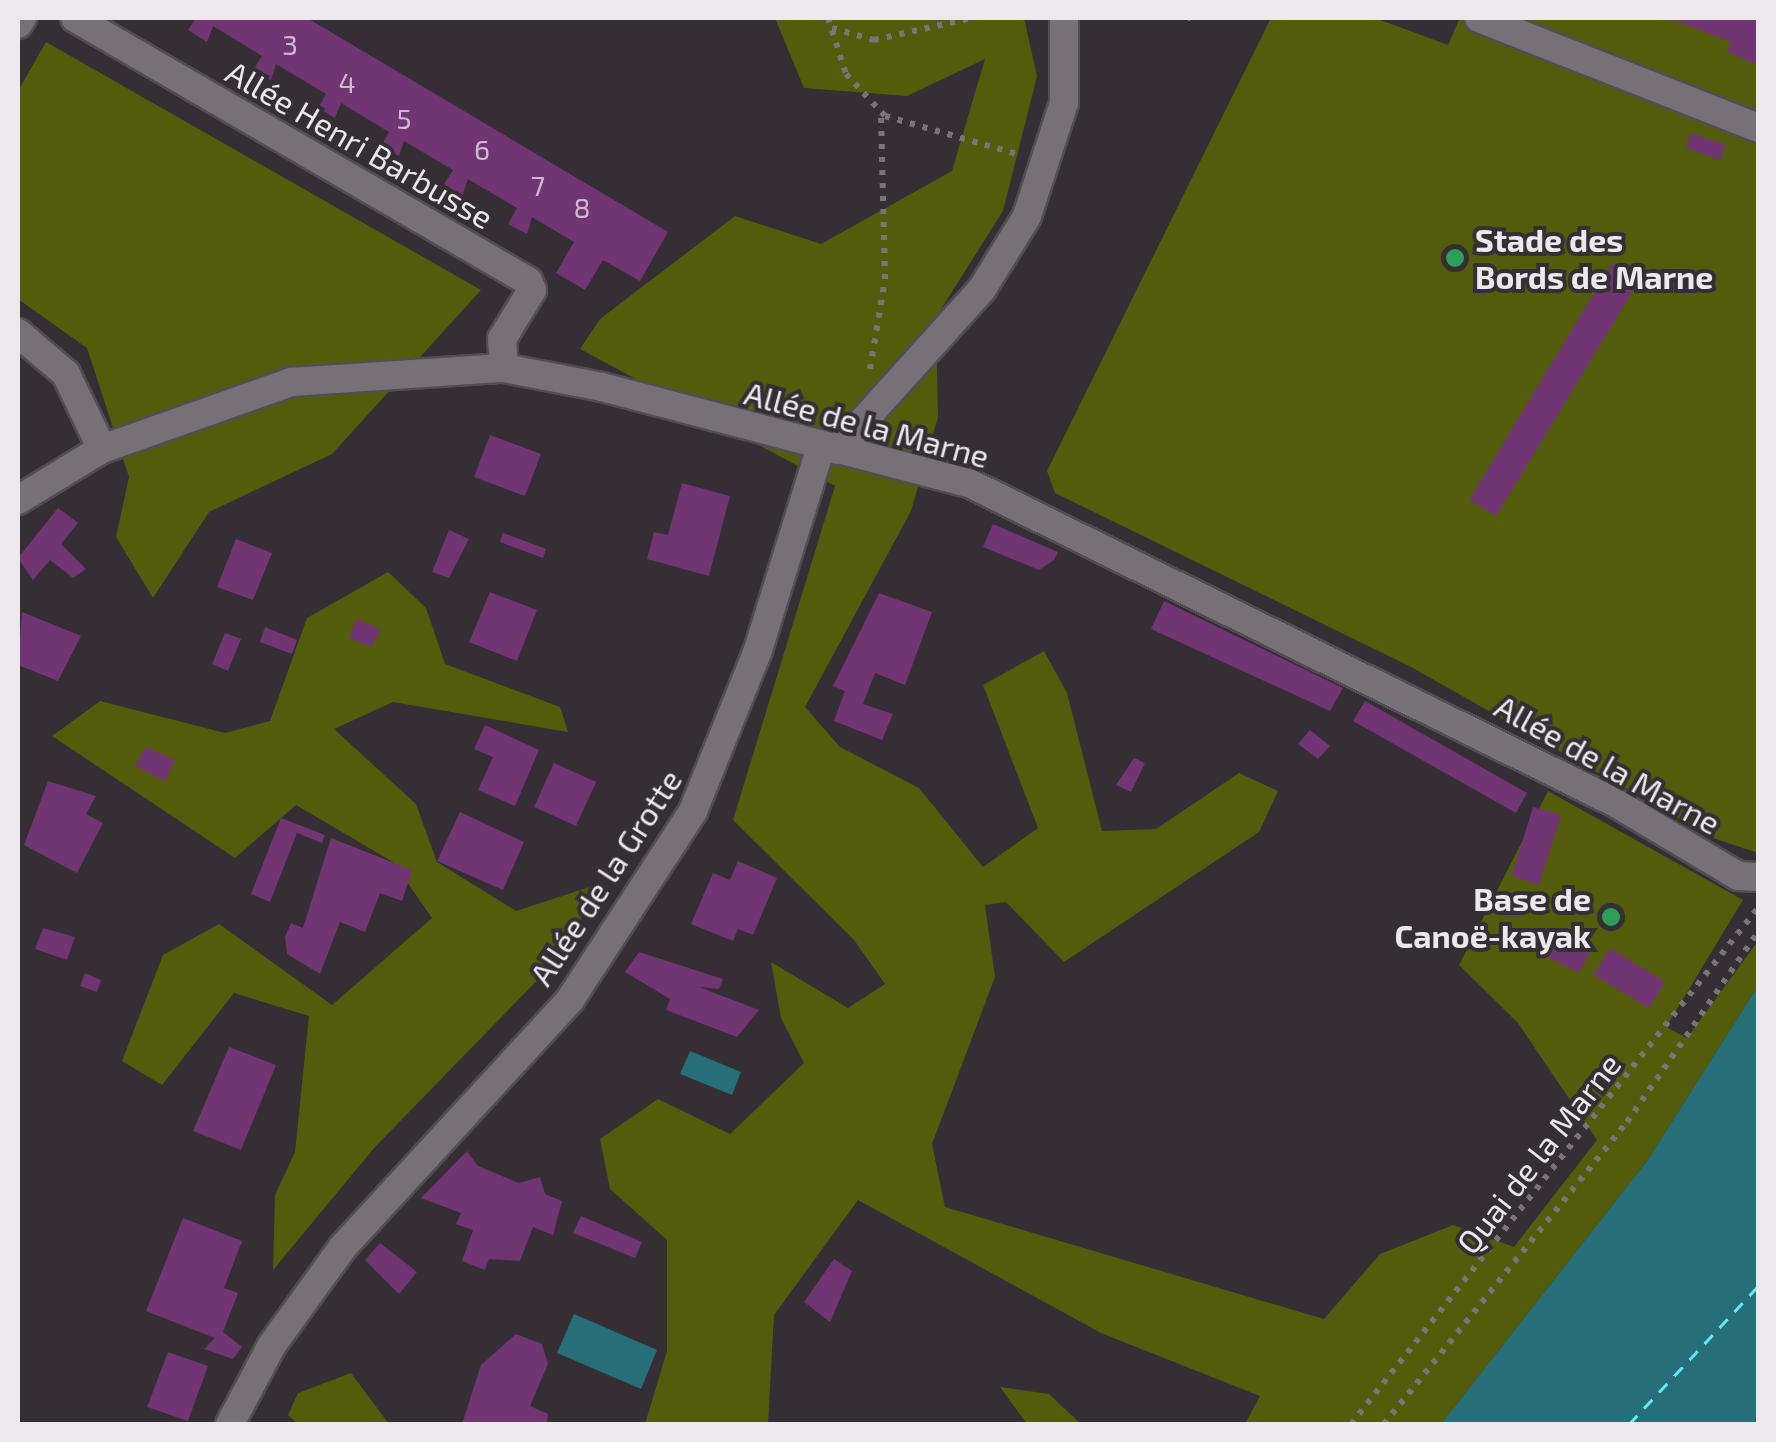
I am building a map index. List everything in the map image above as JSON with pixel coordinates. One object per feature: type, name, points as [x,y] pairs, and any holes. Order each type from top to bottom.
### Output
[{"type":"street","points":[[18,24],[22,18]]},
{"type":"street","name":"Allée Henri Barbusse","points":[[74,18],[528,281],[532,290],[502,338],[504,368]]},
{"type":"street","name":"Allée de la Grotte","points":[[230,1424],[272,1345],[342,1246],[570,1000],[693,811],[758,650],[829,449],[982,289],[1050,162],[1064,103],[1064,18]]},
{"type":"street","points":[[1479,18],[1758,128]]},
{"type":"street","points":[[18,333],[66,374],[102,448]]},
{"type":"street","name":"Allée de la Marne","points":[[18,500],[102,448],[291,382],[504,368],[969,483],[1614,802],[1738,876],[1758,877]]},
{"type":"path","points":[[828,18],[846,74],[881,112],[1050,162]]},
{"type":"path","points":[[831,28],[874,40],[972,18]]},
{"type":"path","points":[[874,406],[868,360],[887,225],[881,112]]},
{"type":"path","name":"Quai de la Marne","points":[[1351,1424],[1758,908]]},
{"type":"path","points":[[1384,1424],[1627,1122],[1758,932]]},
{"type":"green space","points":[[775,18],[1024,18],[1037,76],[1003,211],[936,317],[938,417],[911,511],[805,707],[840,747],[919,788],[983,867],[1038,828],[983,685],[1044,651],[1067,693],[1102,831],[1156,829],[1239,773],[1278,791],[1259,832],[1064,962],[1006,902],[985,905],[995,977],[932,1144],[945,1207],[1324,1319],[1380,1254],[1453,1225],[1514,1247],[1597,1140],[1518,1023],[1459,965],[1548,791],[1743,900],[1666,1027],[1687,1038],[1758,941],[1758,986],[1647,1161],[1441,1424],[1245,1424],[1260,1396],[1101,1333],[858,1200],[774,1315],[768,1424],[645,1424],[667,1351],[667,1240],[610,1189],[600,1139],[658,1099],[730,1134],[804,1063],[781,1018],[771,962],[848,1008],[885,984],[854,940],[733,820],[835,486],[580,349],[600,319],[735,216],[821,244],[952,171],[985,59],[907,96],[804,88]]},
{"type":"green space","name":"Stade des Bords de Marne","points":[[1271,18],[1375,18],[1448,45],[1460,18],[1758,18],[1758,853],[1713,838],[1411,667],[1055,493],[1047,471]]},
{"type":"green space","points":[[46,42],[481,290],[332,454],[209,512],[153,598],[116,537],[129,477],[87,348],[18,299],[18,91]]},
{"type":"green space","points":[[388,572],[426,608],[445,664],[560,707],[568,732],[393,702],[334,729],[416,804],[437,862],[516,911],[602,883],[555,962],[375,1147],[273,1270],[275,1195],[295,1152],[309,1016],[234,993],[162,1085],[122,1061],[163,955],[219,924],[332,1005],[432,918],[393,862],[296,805],[235,858],[52,736],[100,701],[225,733],[270,721],[307,618]]},
{"type":"green space","points":[[351,1373],[389,1424],[298,1424],[288,1415],[298,1393]]},
{"type":"green space","points":[[1000,1387],[1049,1394],[1081,1424],[1027,1424]]},
{"type":"water","points":[[1758,986],[1758,1424],[1441,1424],[1647,1161]]},
{"type":"water","points":[[690,1051],[741,1072],[732,1095],[680,1074]]},
{"type":"water","points":[[574,1314],[657,1350],[641,1389],[557,1353]]},
{"type":"building","points":[[196,18],[307,18],[668,232],[640,281],[603,260],[585,290],[556,273],[574,242],[532,217],[527,234],[508,224],[517,208],[468,179],[462,196],[444,184],[453,170],[404,141],[399,156],[381,146],[389,132],[341,103],[335,118],[318,108],[326,94],[276,64],[271,80],[253,70],[262,56],[213,26],[207,42],[188,30]]},
{"type":"building","points":[[1668,18],[1758,18],[1758,65],[1727,52],[1731,42]]},
{"type":"building","points":[[1691,133],[1726,145],[1720,160],[1686,148]]},
{"type":"building","points":[[1613,262],[1640,279],[1496,516],[1469,500]]},
{"type":"building","points":[[490,435],[541,454],[525,496],[474,477]]},
{"type":"building","points":[[682,483],[730,496],[709,576],[647,559],[654,532],[668,535]]},
{"type":"building","points":[[58,508],[78,523],[61,544],[86,569],[73,578],[50,560],[33,580],[18,558]]},
{"type":"building","points":[[993,524],[1058,552],[1054,560],[1039,570],[983,547]]},
{"type":"building","points":[[449,530],[469,539],[449,578],[432,572]]},
{"type":"building","points":[[503,533],[546,549],[543,558],[500,542]]},
{"type":"building","points":[[236,539],[272,553],[253,600],[217,587]]},
{"type":"building","points":[[490,592],[537,610],[517,661],[469,642]]},
{"type":"building","points":[[879,593],[932,612],[905,685],[875,673],[863,704],[893,714],[882,740],[834,721],[845,691],[833,686]]},
{"type":"building","points":[[1164,601],[1343,688],[1330,711],[1151,629]]},
{"type":"building","points":[[22,612],[81,636],[58,681],[18,665]]},
{"type":"building","points":[[357,619],[380,629],[372,647],[349,638]]},
{"type":"building","points":[[265,627],[297,640],[292,654],[260,642]]},
{"type":"building","points":[[225,633],[241,639],[228,671],[212,664]]},
{"type":"building","points":[[1365,701],[1527,793],[1516,813],[1353,721]]},
{"type":"building","points":[[485,725],[539,750],[515,806],[478,790],[493,757],[474,749]]},
{"type":"building","points":[[1310,730],[1330,746],[1318,759],[1298,744]]},
{"type":"building","points":[[146,747],[175,760],[165,781],[135,766]]},
{"type":"building","points":[[1134,758],[1145,763],[1131,792],[1116,785]]},
{"type":"building","points":[[554,763],[596,782],[576,826],[534,807]]},
{"type":"building","points":[[48,781],[96,796],[86,814],[103,823],[77,873],[24,845]]},
{"type":"building","points":[[1533,807],[1561,815],[1539,885],[1512,876]]},
{"type":"building","points":[[460,812],[524,842],[503,890],[437,861]]},
{"type":"building","points":[[281,818],[325,835],[322,843],[297,833],[270,902],[251,894]]},
{"type":"building","points":[[331,838],[412,870],[402,901],[380,893],[365,932],[340,922],[320,974],[287,954],[285,937],[291,923],[303,928]]},
{"type":"building","points":[[738,861],[777,878],[753,935],[738,929],[733,941],[691,924],[713,873],[730,880]]},
{"type":"building","points":[[43,928],[75,937],[67,960],[35,949]]},
{"type":"building","points":[[1557,928],[1593,946],[1579,973],[1543,955]]},
{"type":"building","points":[[1610,948],[1665,982],[1649,1008],[1594,975]]},
{"type":"building","points":[[639,952],[723,979],[719,989],[699,987],[759,1010],[737,1037],[666,1010],[670,999],[625,972]]},
{"type":"building","points":[[85,973],[101,980],[97,992],[80,986]]},
{"type":"building","points":[[229,1047],[276,1065],[241,1150],[193,1131]]},
{"type":"building","points":[[467,1151],[478,1166],[519,1183],[540,1177],[545,1194],[562,1201],[553,1235],[533,1227],[520,1261],[489,1259],[485,1270],[462,1261],[473,1230],[456,1224],[461,1213],[421,1198]]},
{"type":"building","points":[[581,1216],[642,1242],[635,1258],[573,1233]]},
{"type":"building","points":[[183,1218],[242,1241],[224,1288],[238,1293],[223,1332],[242,1347],[233,1359],[204,1349],[215,1338],[146,1311]]},
{"type":"building","points":[[380,1243],[417,1272],[399,1294],[365,1260]]},
{"type":"building","points":[[834,1259],[852,1271],[830,1322],[804,1302]]},
{"type":"building","points":[[516,1334],[542,1344],[548,1364],[530,1406],[548,1414],[547,1424],[462,1424],[481,1365]]},
{"type":"building","points":[[168,1352],[208,1366],[188,1421],[147,1407]]},
{"type":"ferry route","points":[[1629,1424],[1758,1286]]},
{"type":"place","name":"Stade des Bords de Marne","points":[[1455,258]]},
{"type":"place","name":"Base de Canoë-kayak","points":[[1611,917]]}]
